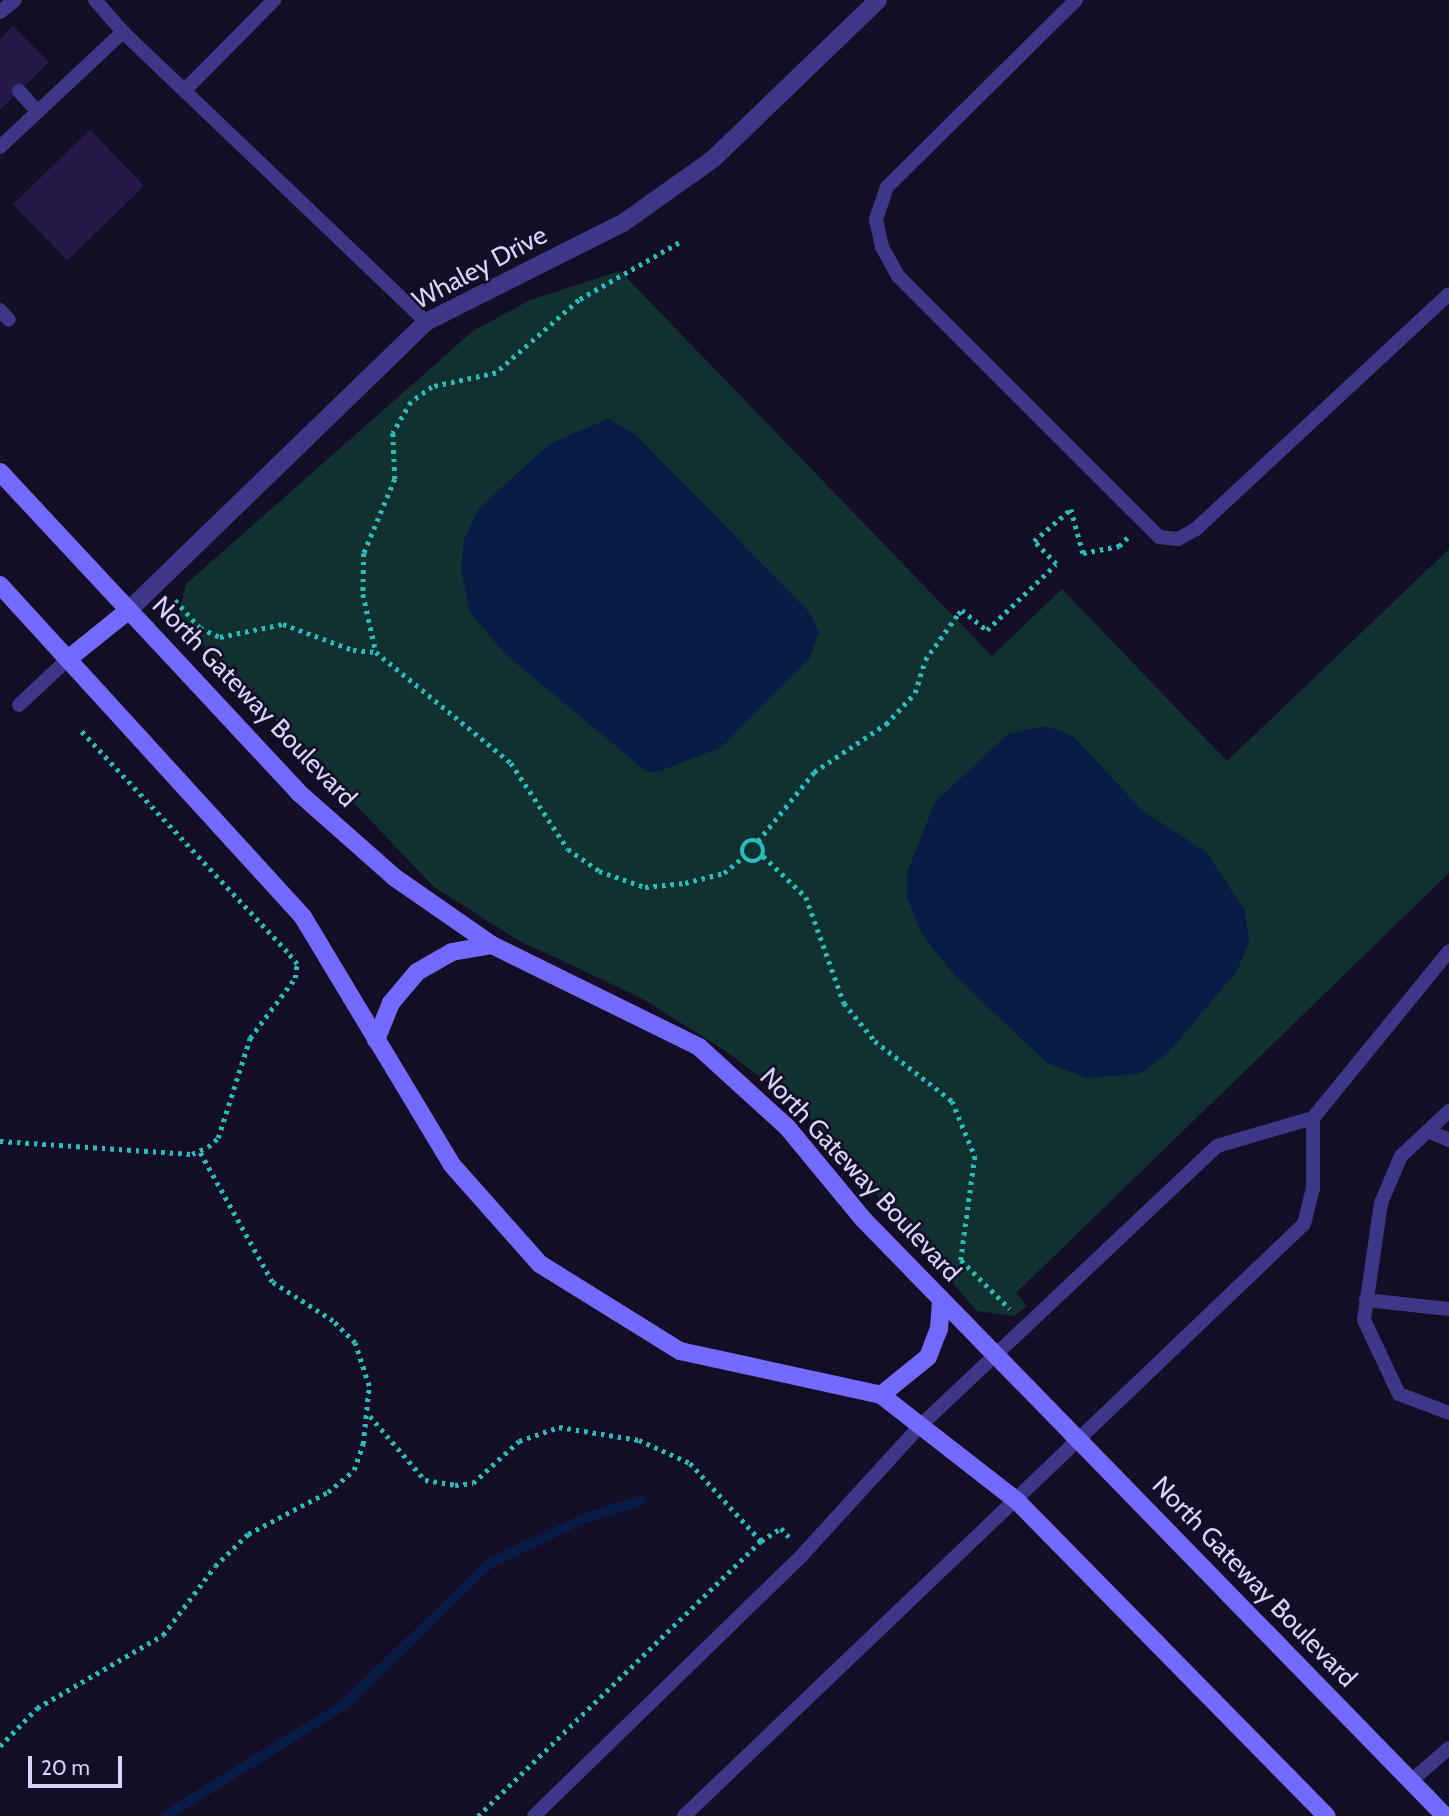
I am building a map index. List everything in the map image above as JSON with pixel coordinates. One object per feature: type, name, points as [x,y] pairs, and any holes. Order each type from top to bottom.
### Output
[{"type":"main road","name":"North Gateway Boulevard","points":[[0,471],[298,792],[394,877],[492,945],[699,1047],[786,1127],[941,1299],[1446,1816]]},
{"type":"main road","points":[[0,585],[303,916],[452,1165],[540,1264],[680,1351],[881,1395],[1016,1500],[1327,1816]]},
{"type":"main road","points":[[68,659],[129,610]]},
{"type":"main road","points":[[376,1040],[391,1003],[417,972],[452,952],[492,945]]},
{"type":"main road","points":[[881,1395],[928,1357],[939,1329],[941,1299]]},
{"type":"street","name":"Whaley Drive","points":[[129,610],[426,322],[645,207],[713,159],[878,0]]},
{"type":"lane","points":[[0,12],[15,0]]},
{"type":"lane","points":[[94,0],[123,32],[187,88],[426,322]]},
{"type":"lane","points":[[187,88],[274,0]]},
{"type":"lane","points":[[1076,0],[887,187],[876,219],[898,276],[1159,537],[1178,539],[1196,529],[1449,294]]},
{"type":"lane","points":[[1,146],[123,32]]},
{"type":"lane","points":[[19,91],[38,111]]},
{"type":"lane","points":[[19,705],[68,659]]},
{"type":"lane","points":[[534,1816],[804,1553],[920,1426],[1217,1146],[1313,1118],[1449,951]]},
{"type":"lane","points":[[1449,1111],[1401,1156],[1381,1203],[1364,1320],[1376,1353],[1399,1395],[1449,1413]]},
{"type":"lane","points":[[684,1816],[1304,1224],[1313,1189],[1313,1118]]},
{"type":"lane","points":[[1428,1130],[1449,1140]]},
{"type":"lane","points":[[1366,1300],[1449,1309]]},
{"type":"lane","points":[[1411,1781],[1449,1748]]},
{"type":"path","points":[[376,652],[364,605],[363,553],[395,478],[393,433],[411,402],[432,387],[496,373],[579,300],[679,243]]},
{"type":"path","points":[[159,581],[200,628],[220,637],[283,624],[353,650],[376,652],[511,763],[568,849],[599,871],[645,887],[685,883],[724,873],[743,857],[743,846],[758,841],[814,772],[887,724],[915,693],[925,660],[962,610],[987,631],[1056,564],[1034,541],[1071,509],[1083,553],[1119,546],[1144,522]]},
{"type":"path","points":[[0,1141],[199,1151],[218,1138],[250,1038],[287,994],[297,964],[79,729]]},
{"type":"path","points":[[758,841],[763,856],[806,897],[844,1003],[875,1041],[952,1101],[975,1156],[961,1260],[1010,1308],[1018,1334]]},
{"type":"path","points":[[743,857],[754,862],[763,856]]},
{"type":"path","points":[[0,1746],[37,1708],[163,1635],[215,1566],[248,1534],[328,1492],[354,1470],[370,1416],[366,1363],[355,1343],[333,1321],[272,1282],[199,1151]]},
{"type":"path","points":[[370,1416],[425,1480],[455,1485],[473,1483],[519,1441],[559,1427],[639,1440],[690,1463],[761,1541]]},
{"type":"path","points":[[478,1816],[761,1541],[781,1528],[804,1553]]},
{"type":"green space","points":[[620,271],[992,656],[1062,589],[1227,761],[1449,549],[1449,873],[1016,1293],[1027,1306],[1014,1316],[977,1311],[803,1110],[727,1052],[643,999],[518,940],[434,887],[178,619],[186,584],[473,331],[530,300]]},
{"type":"water","points":[[608,419],[635,434],[810,613],[819,632],[809,659],[722,747],[660,771],[647,772],[505,654],[470,612],[461,569],[464,540],[479,508],[551,443]]},
{"type":"water","points":[[1046,726],[1073,736],[1142,810],[1206,852],[1245,911],[1249,941],[1237,971],[1169,1052],[1139,1074],[1086,1078],[1047,1063],[956,977],[921,933],[907,896],[907,873],[935,802],[1008,734]]},
{"type":"building","points":[[13,26],[49,62],[0,110],[0,39]]},
{"type":"building","points":[[90,130],[144,186],[67,260],[13,204]]},
{"type":"waterway","points":[[165,1816],[344,1705],[490,1563],[585,1518],[640,1501]]}]
